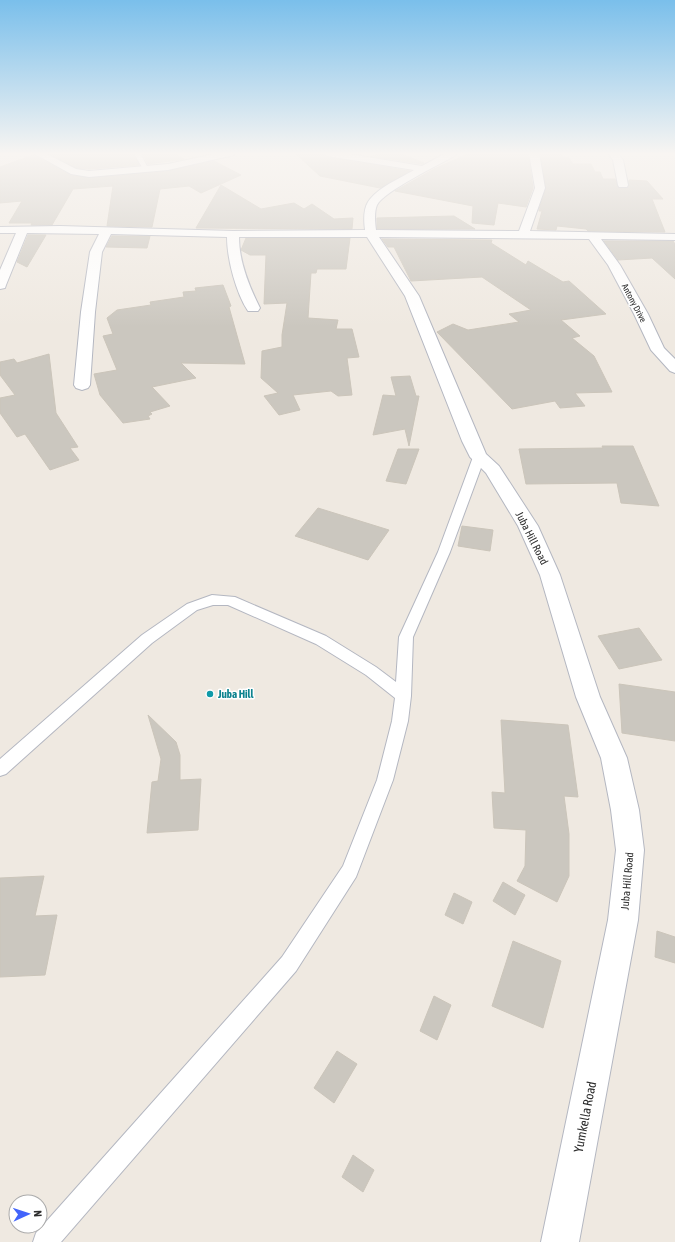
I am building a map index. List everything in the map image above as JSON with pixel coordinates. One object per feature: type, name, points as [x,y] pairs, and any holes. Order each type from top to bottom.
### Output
[{"type":"street","points":[[371,211],[369,220],[371,234]]},
{"type":"street","points":[[524,234],[533,211]]},
{"type":"street","points":[[1,225],[23,229],[233,234],[371,234],[462,232],[594,237],[675,237]]},
{"type":"street","points":[[0,285],[23,229]]},
{"type":"street","points":[[82,385],[88,312],[96,252],[107,230]]},
{"type":"street","points":[[233,234],[232,252],[246,294],[253,308]]},
{"type":"street","name":"Juba Hill Road","points":[[371,234],[412,296],[470,442],[479,458],[493,470],[528,526],[550,575],[588,697],[614,758],[625,810],[630,850],[623,920],[610,992]]},
{"type":"street","name":"Antony Drive","points":[[594,237],[618,272],[641,314],[658,350],[675,368]]},
{"type":"street","name":"Yumkella Road","points":[[560,1242],[610,992]]},
{"type":"lane","points":[[45,1242],[293,958],[350,871],[385,780],[400,721],[403,696],[406,636],[444,552],[479,458]]},
{"type":"lane","points":[[0,769],[146,639],[192,607],[212,600],[230,600],[321,640],[371,671],[403,696]]},
{"type":"building","points":[[16,211],[60,211],[52,225],[9,223]]},
{"type":"building","points":[[109,211],[155,211],[152,227],[107,226]]},
{"type":"building","points":[[206,211],[322,211],[334,219],[353,218],[352,229],[196,228]]},
{"type":"building","points":[[473,211],[497,211],[494,225],[472,223]]},
{"type":"building","points":[[539,211],[657,211],[665,232],[588,231],[586,229],[557,226],[556,230],[537,229],[542,211]]},
{"type":"building","points":[[454,216],[475,229],[377,229],[377,218]]},
{"type":"building","points":[[28,235],[46,235],[27,267],[17,262]]},
{"type":"building","points":[[112,236],[150,236],[147,248],[106,247]]},
{"type":"building","points":[[246,238],[350,238],[346,269],[317,269],[316,273],[311,273],[308,318],[338,320],[336,329],[352,329],[359,357],[347,358],[352,395],[338,396],[331,391],[293,395],[300,410],[279,415],[264,396],[278,393],[261,378],[262,351],[282,347],[282,335],[287,303],[264,304],[266,255],[250,255],[241,250]]},
{"type":"building","points":[[382,239],[492,240],[491,243],[526,265],[528,261],[563,282],[569,281],[606,314],[561,320],[580,336],[572,338],[594,356],[612,392],[575,393],[585,406],[560,408],[555,401],[512,409],[437,332],[453,324],[468,330],[519,322],[509,314],[531,310],[482,277],[411,281],[394,247],[388,247]]},
{"type":"building","points":[[604,241],[673,241],[675,244],[675,279],[652,258],[618,260]]},
{"type":"building","points":[[223,285],[231,306],[229,307],[245,364],[181,363],[196,378],[152,387],[170,406],[150,412],[152,414],[148,416],[150,419],[123,423],[100,395],[94,374],[117,370],[103,336],[113,334],[107,318],[117,310],[151,305],[150,302],[184,297],[183,292],[196,291],[195,288]]},
{"type":"building","points":[[49,354],[56,413],[78,447],[70,448],[79,460],[50,470],[25,434],[17,437],[0,413],[0,398],[15,395],[0,375],[0,362],[14,359],[17,363]]},
{"type":"building","points":[[410,376],[416,396],[419,396],[409,446],[405,429],[373,435],[383,395],[396,396],[391,377]]},
{"type":"building","points":[[602,446],[633,446],[659,506],[621,503],[617,483],[526,484],[519,449],[603,448]]},
{"type":"building","points":[[398,449],[419,449],[406,484],[386,481]]},
{"type":"building","points":[[318,508],[389,530],[368,560],[295,536]]},
{"type":"building","points":[[462,526],[493,530],[490,551],[458,546]]},
{"type":"building","points":[[639,628],[662,660],[619,669],[598,636]]},
{"type":"building","points":[[619,684],[675,692],[675,741],[622,733]]},
{"type":"building","points":[[148,715],[176,742],[180,755],[180,780],[201,779],[198,830],[147,833],[152,782],[158,781],[161,759]]},
{"type":"building","points":[[501,720],[568,725],[578,797],[564,796],[569,834],[569,876],[557,902],[517,881],[525,866],[526,830],[494,828],[492,792],[505,793]]},
{"type":"building","points":[[44,876],[35,916],[57,915],[45,975],[0,977],[0,878]]},
{"type":"building","points":[[503,882],[525,895],[515,915],[493,901]]},
{"type":"building","points":[[454,893],[472,902],[463,924],[445,915]]},
{"type":"building","points":[[657,931],[675,937],[675,963],[655,957]]},
{"type":"building","points":[[513,941],[561,961],[543,1028],[492,1006]]},
{"type":"building","points":[[434,996],[451,1005],[437,1040],[420,1031]]},
{"type":"building","points":[[337,1051],[357,1064],[334,1103],[314,1088]]},
{"type":"building","points":[[353,1155],[374,1170],[363,1192],[342,1177]]},
{"type":"place","name":"Juba Hill","points":[[210,694]]}]
